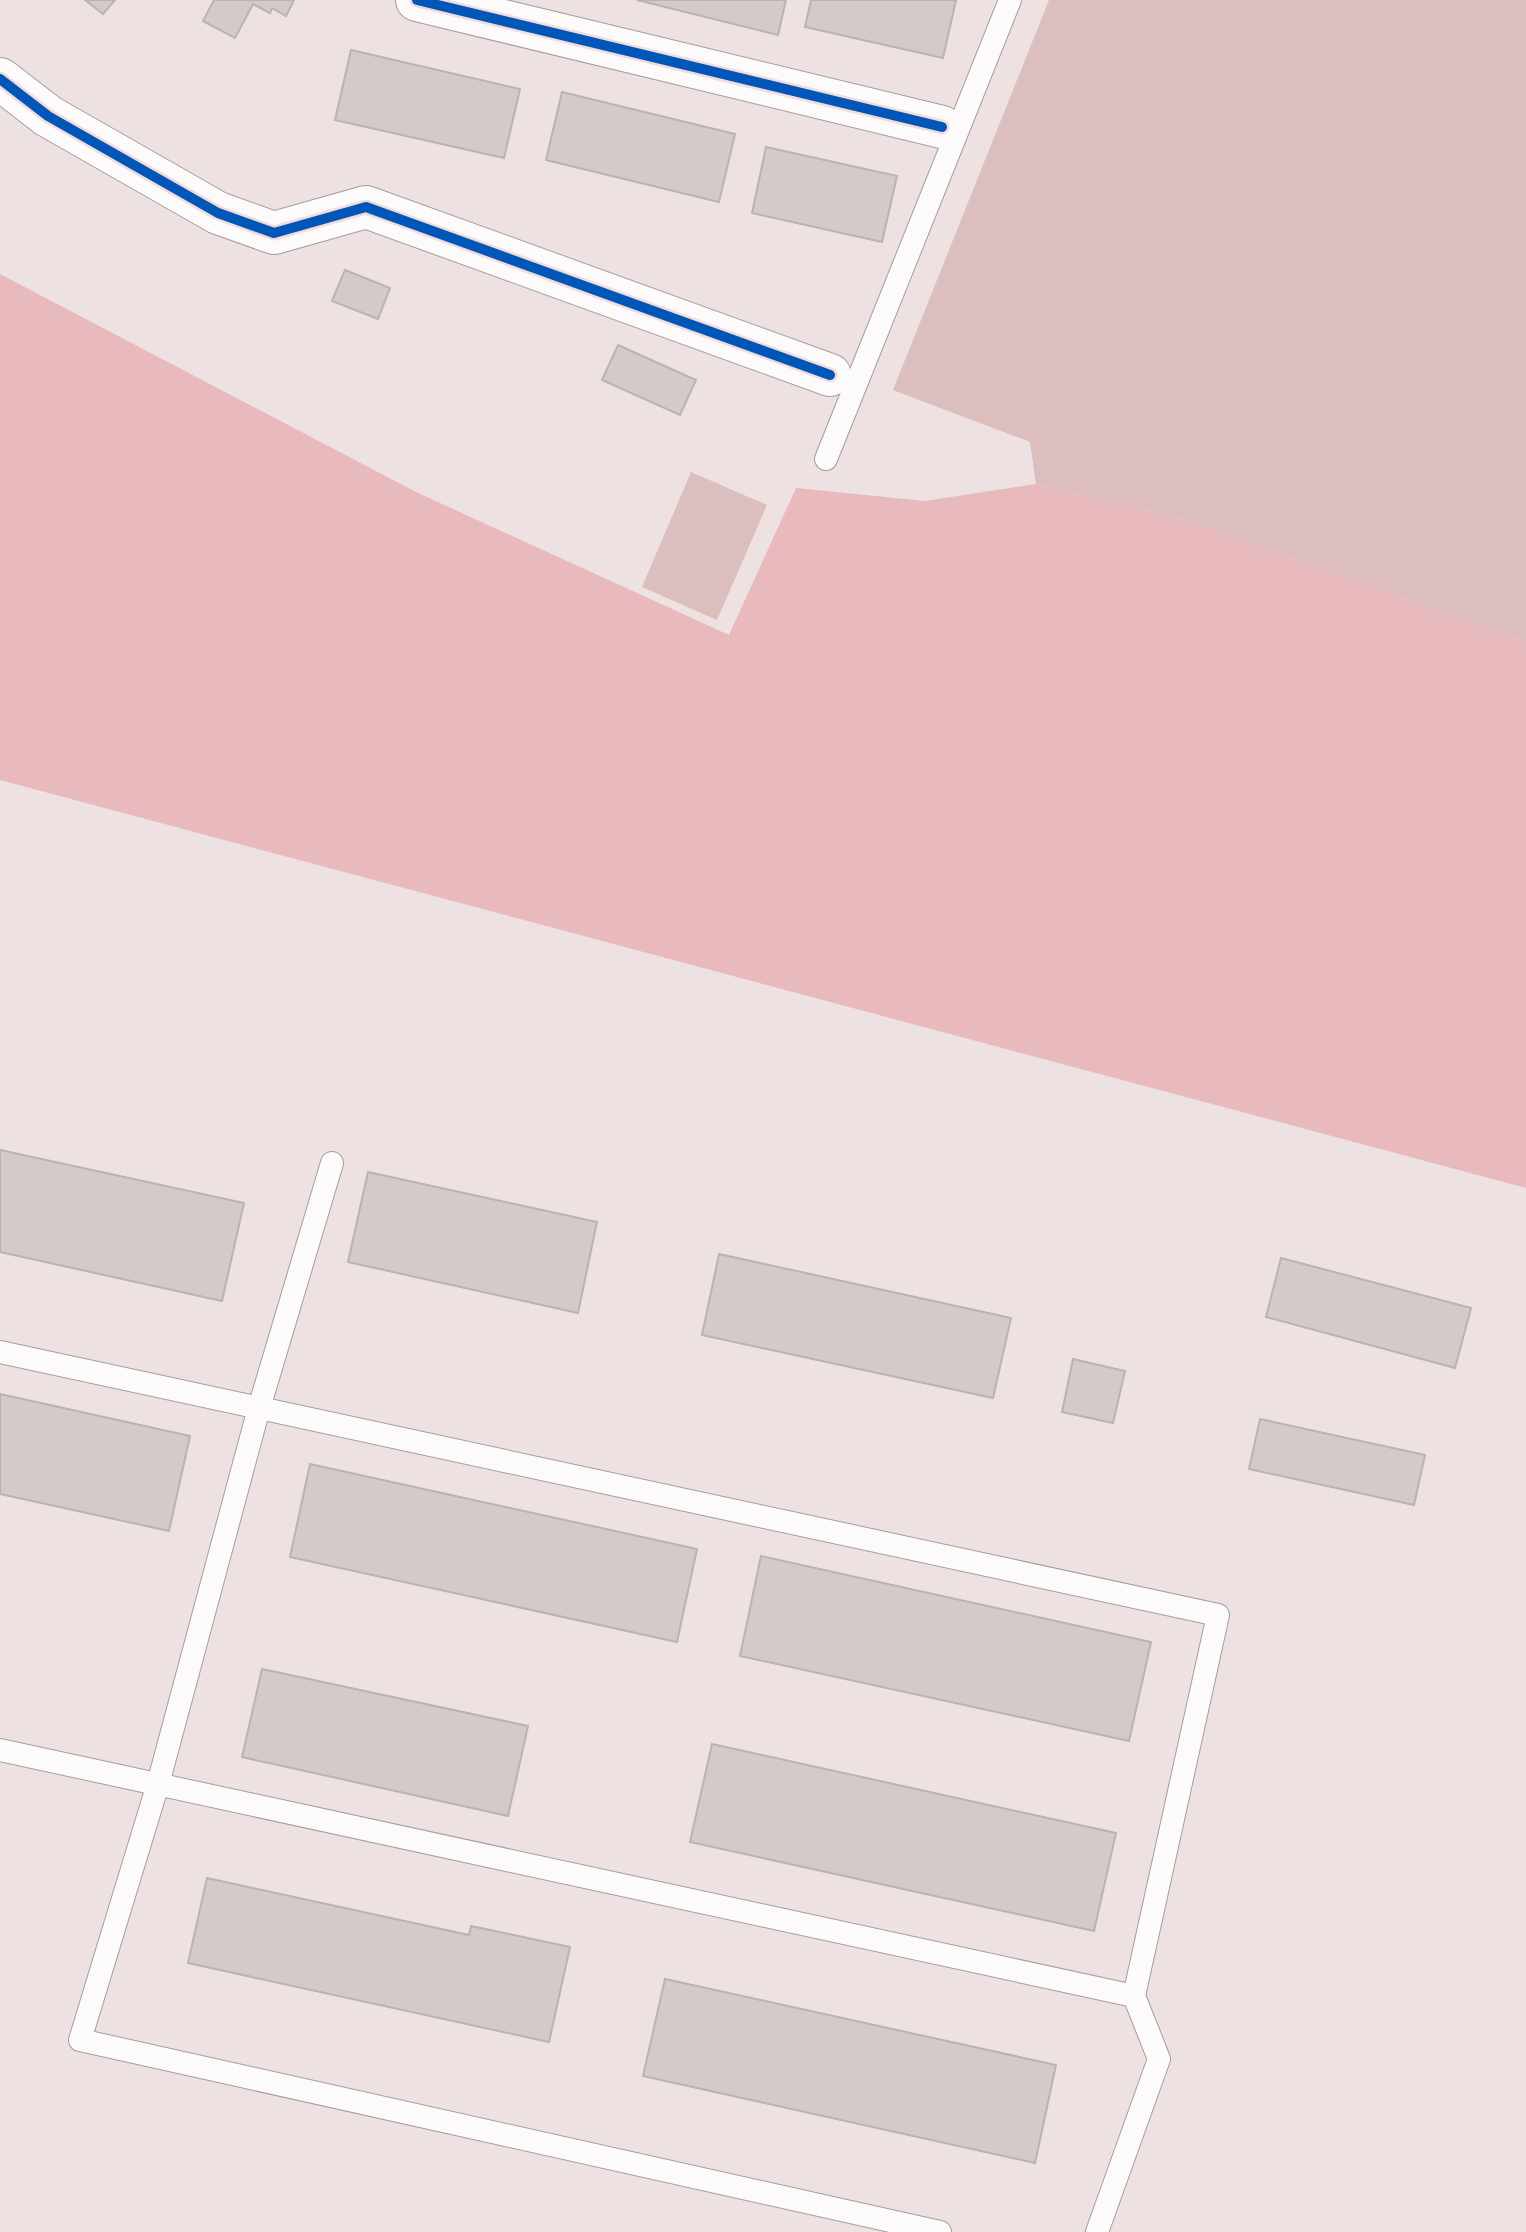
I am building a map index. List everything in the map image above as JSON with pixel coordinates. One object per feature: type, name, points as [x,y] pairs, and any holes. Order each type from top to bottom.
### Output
[{"type":"street","points":[[417,0],[950,128]]},
{"type":"street","points":[[0,79],[48,116],[218,213],[274,233],[366,207],[830,375]]},
{"type":"lane","points":[[826,459],[950,128],[1010,0]]},
{"type":"lane","points":[[332,1163],[259,1408],[158,1784],[80,2040],[940,2232]]},
{"type":"lane","points":[[0,1352],[1218,1615],[1134,1996],[1159,2059],[1097,2232]]},
{"type":"lane","points":[[0,1750],[1134,1996]]},
{"type":"shaded area","points":[[1049,0],[1526,0],[1526,642],[1185,520],[1036,484],[1030,442],[893,390]]},
{"type":"shaded area","points":[[0,274],[416,492],[729,635],[796,488],[925,501],[1036,484],[1185,520],[1526,642],[1526,1188],[0,780]]},
{"type":"shaded area","points":[[691,472],[767,505],[717,620],[642,587]]},
{"type":"building","points":[[85,0],[115,0],[103,14]]},
{"type":"building","points":[[214,0],[294,0],[286,16],[272,8],[270,13],[253,4],[235,38],[203,21]]},
{"type":"building","points":[[637,0],[786,0],[778,35]]},
{"type":"building","points":[[811,0],[956,0],[943,58],[805,27]]},
{"type":"building","points":[[351,50],[520,89],[504,158],[335,120]]},
{"type":"building","points":[[562,92],[735,134],[719,202],[546,160]]},
{"type":"building","points":[[766,147],[897,176],[882,242],[752,213]]},
{"type":"building","points":[[345,270],[390,288],[378,319],[332,301]]},
{"type":"building","points":[[618,345],[696,380],[680,415],[602,380]]},
{"type":"building","points":[[0,1150],[244,1203],[222,1301],[0,1252]]},
{"type":"building","points":[[368,1172],[597,1222],[578,1313],[348,1262]]},
{"type":"building","points":[[719,1254],[1011,1318],[993,1398],[702,1335]]},
{"type":"building","points":[[1281,1258],[1471,1308],[1455,1368],[1266,1317]]},
{"type":"building","points":[[1073,1359],[1125,1371],[1113,1423],[1062,1412]]},
{"type":"building","points":[[0,1394],[190,1436],[169,1531],[0,1494]]},
{"type":"building","points":[[1260,1419],[1425,1455],[1414,1505],[1249,1469]]},
{"type":"building","points":[[310,1464],[697,1549],[677,1642],[290,1557]]},
{"type":"building","points":[[761,1556],[1151,1642],[1129,1741],[740,1656]]},
{"type":"building","points":[[262,1669],[528,1726],[508,1816],[242,1757]]},
{"type":"building","points":[[712,1744],[1116,1833],[1094,1931],[690,1842]]},
{"type":"building","points":[[207,1878],[469,1935],[471,1926],[570,1947],[549,2042],[188,1963]]},
{"type":"building","points":[[665,1979],[1056,2065],[1035,2163],[643,2076]]},
{"type":"cycle path","points":[[417,0],[942,127]]},
{"type":"cycle path","points":[[0,79],[48,116],[218,213],[274,233],[366,207],[830,375]]}]
